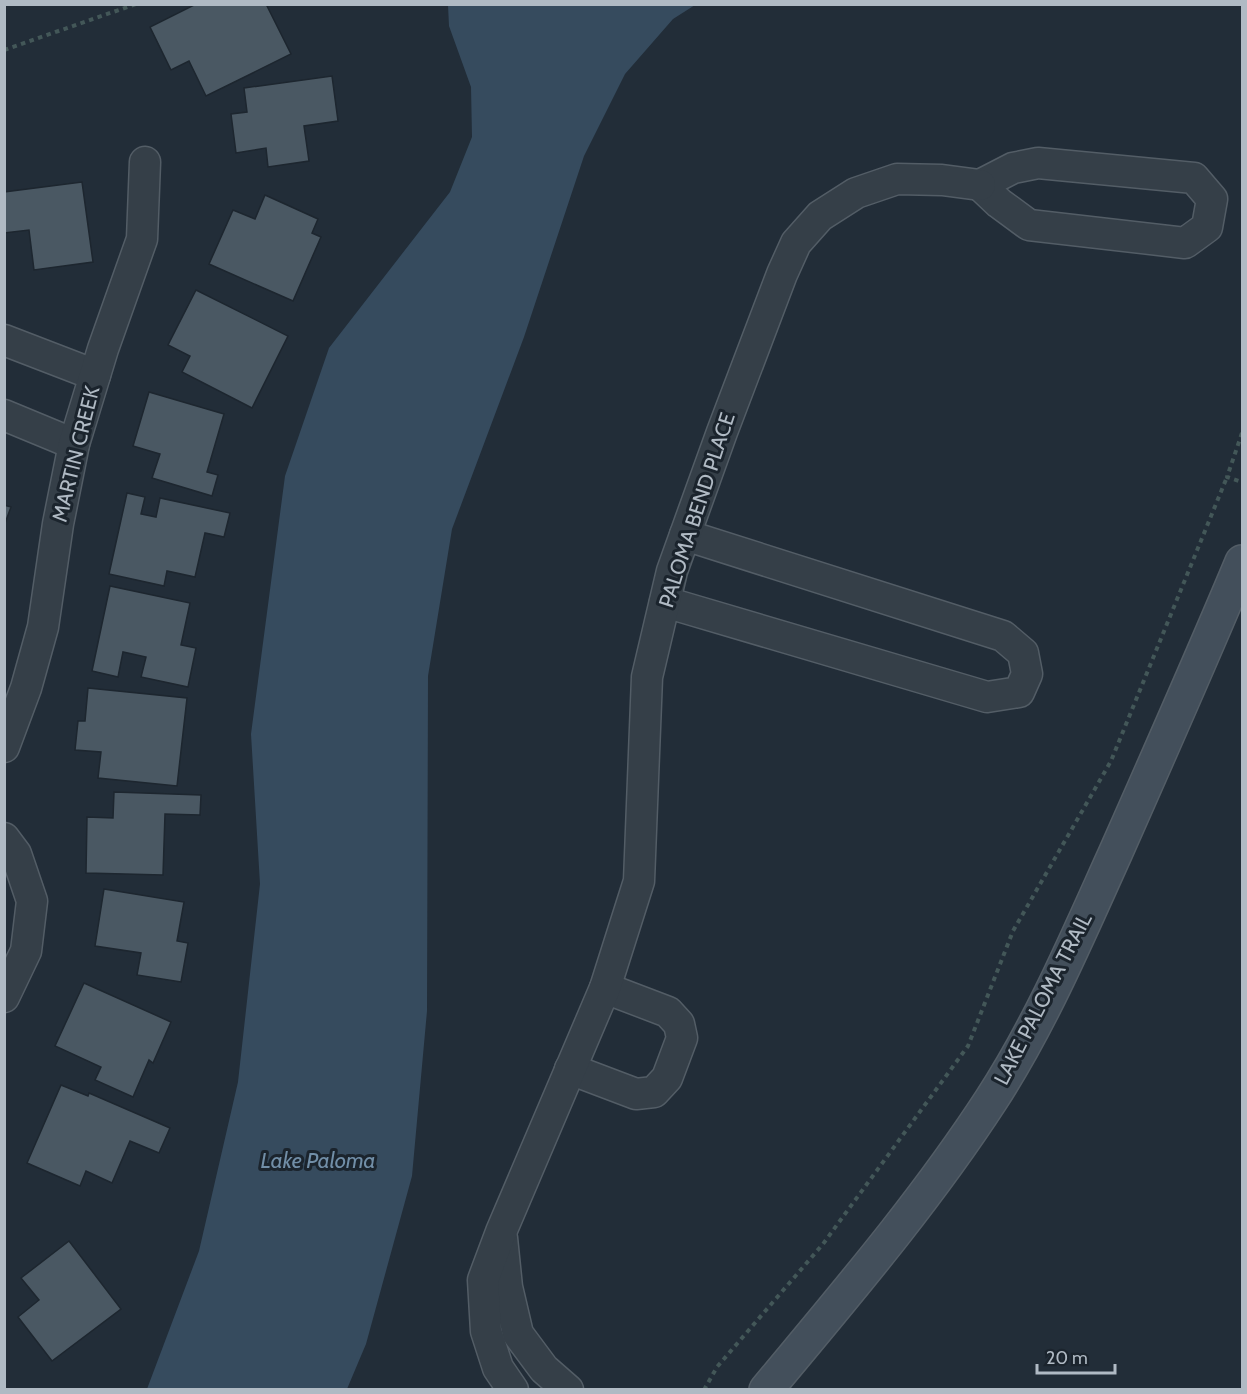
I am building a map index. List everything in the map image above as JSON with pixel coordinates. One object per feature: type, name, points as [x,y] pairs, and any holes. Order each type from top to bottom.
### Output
[{"type":"street","name":"MARTIN CREEK","points":[[4,747],[26,688],[44,627],[58,524],[74,444],[142,239],[145,162]]},
{"type":"street","points":[[1038,163],[1194,178],[1212,199],[1207,227],[1185,243],[1029,225],[980,186],[1013,168],[1038,163]]},
{"type":"street","name":"PALOMA BEND PLACE","points":[[513,1389],[498,1368],[486,1331],[483,1280],[501,1232],[605,988],[639,881],[648,677],[672,570],[782,274],[796,243],[820,216],[855,193],[897,179],[942,180],[980,186]]},
{"type":"street","points":[[4,340],[95,375]]},
{"type":"street","points":[[4,415],[74,444]]},
{"type":"street","points":[[665,602],[987,697],[1019,692],[1027,674],[1023,653],[1003,636],[685,535]]},
{"type":"street","name":"LAKE PALOMA TRAIL","points":[[766,1389],[918,1204],[992,1099],[1026,1040],[1074,944],[1197,670],[1242,562]]},
{"type":"street","points":[[4,838],[16,854],[32,902],[26,951],[4,997]]},
{"type":"street","points":[[570,1069],[636,1094],[654,1092],[667,1078],[682,1038],[679,1024],[668,1012],[605,988]]},
{"type":"street","name":"PALOMA BEND PLACE","points":[[501,1232],[507,1287],[518,1334],[544,1369],[568,1389]]},
{"type":"path","points":[[4,50],[136,4]]},
{"type":"path","points":[[704,1389],[717,1367],[823,1244],[968,1046],[1013,931],[1111,761],[1227,477],[1242,433]]},
{"type":"path","points":[[1227,477],[1242,482]]},
{"type":"water","name":"Lake Paloma","points":[[448,5],[695,5],[673,19],[625,74],[584,156],[524,337],[452,529],[428,676],[427,1011],[412,1176],[366,1344],[347,1389],[147,1389],[199,1251],[238,1082],[260,884],[251,734],[285,476],[329,348],[450,192],[472,137],[471,87],[449,26]]},
{"type":"building","points":[[196,4],[266,4],[291,54],[206,96],[189,61],[171,70],[150,27]]},
{"type":"building","points":[[332,76],[338,121],[304,126],[309,161],[268,167],[266,148],[236,153],[231,114],[247,112],[244,88]]},
{"type":"building","points":[[82,182],[93,262],[34,270],[29,230],[4,233],[4,192]]},
{"type":"building","points":[[265,195],[318,219],[312,233],[321,237],[293,301],[209,264],[233,210],[255,219]]},
{"type":"building","points":[[196,290],[288,336],[252,408],[182,372],[190,356],[168,345]]},
{"type":"building","points":[[149,392],[224,414],[207,472],[218,475],[212,496],[152,478],[160,454],[133,446]]},
{"type":"building","points":[[127,493],[145,497],[141,514],[156,517],[160,498],[230,513],[224,537],[205,533],[195,577],[167,571],[164,586],[109,574]]},
{"type":"building","points":[[4,505],[11,507],[4,526]]},
{"type":"building","points":[[110,586],[190,603],[181,645],[196,648],[188,687],[141,677],[146,657],[123,652],[118,677],[92,671]]},
{"type":"building","points":[[88,688],[187,698],[177,786],[98,778],[101,752],[75,750],[78,721],[85,721]]},
{"type":"building","points":[[114,792],[201,795],[200,815],[165,814],[163,875],[86,873],[87,817],[113,818]]},
{"type":"building","points":[[104,889],[184,902],[177,941],[188,943],[181,982],[137,975],[141,953],[95,946]]},
{"type":"building","points":[[84,983],[171,1022],[153,1063],[149,1060],[133,1097],[95,1080],[101,1067],[55,1046]]},
{"type":"building","points":[[61,1085],[88,1096],[89,1093],[170,1128],[159,1153],[130,1141],[112,1183],[86,1171],[80,1186],[27,1163]]},
{"type":"building","points":[[69,1241],[121,1309],[52,1361],[18,1317],[39,1300],[21,1278]]}]
